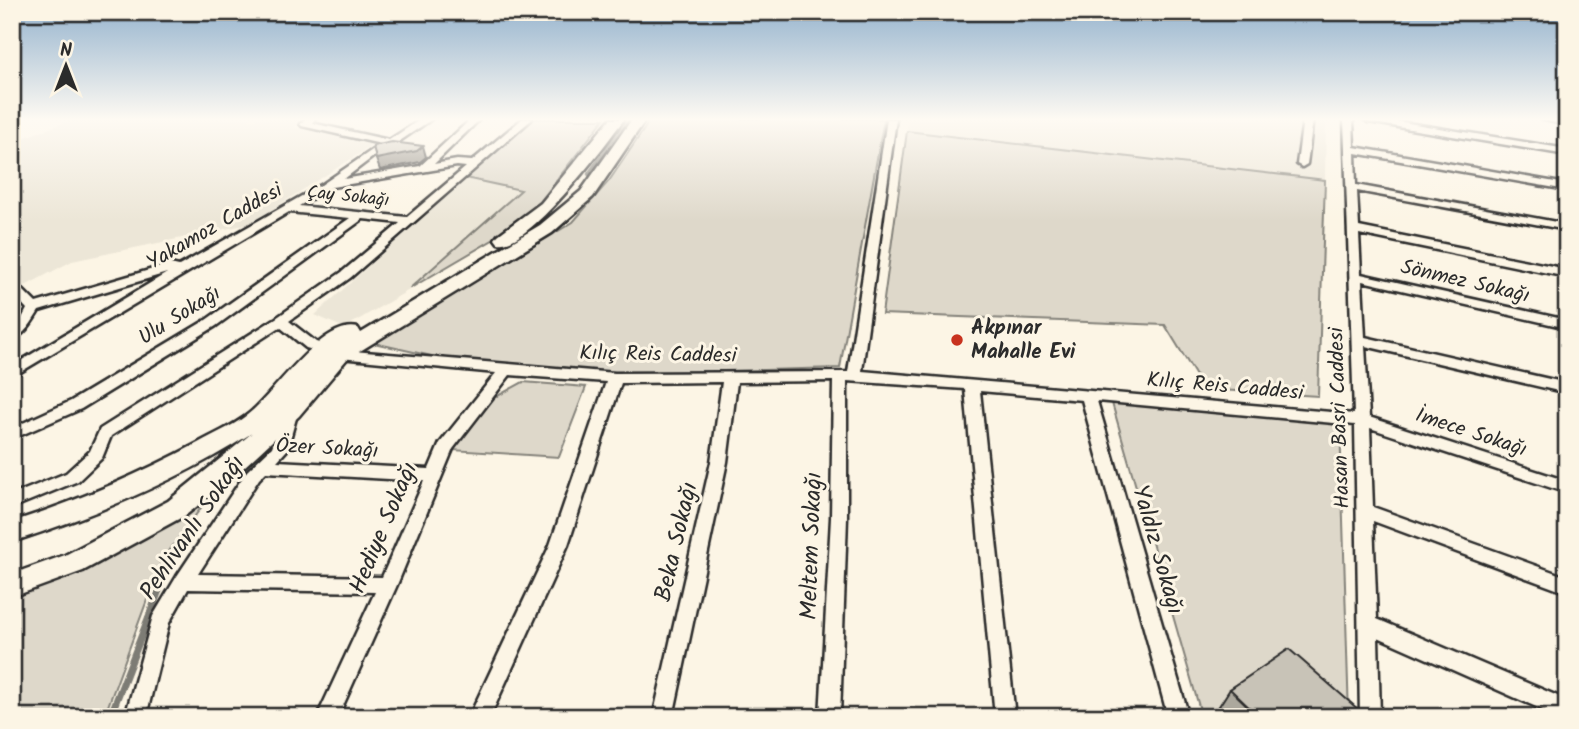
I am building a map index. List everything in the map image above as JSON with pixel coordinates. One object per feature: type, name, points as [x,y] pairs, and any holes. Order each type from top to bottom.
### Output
[{"type":"main road","points":[[12,532],[90,506],[179,464],[260,417],[331,352],[515,233],[562,188],[590,153]]},
{"type":"main road","points":[[12,586],[74,563],[177,508],[221,474],[291,411],[331,352],[546,229],[587,194],[615,153]]},
{"type":"street","name":"Yakamoz Caddesi","points":[[12,372],[193,262],[329,184],[372,153]]},
{"type":"street","points":[[424,168],[440,153]]},
{"type":"street","points":[[12,502],[72,477],[96,454],[105,433],[281,321],[346,275],[485,153]]},
{"type":"street","name":"Meltem Sokağı","points":[[830,717],[847,377],[886,153]]},
{"type":"street","points":[[1302,164],[1303,153]]},
{"type":"street","name":"Hasan Basri Caddesi","points":[[1349,153],[1362,420],[1370,717]]},
{"type":"street","points":[[1372,153],[1567,187]]},
{"type":"street","points":[[329,184],[457,163],[472,164]]},
{"type":"street","points":[[1351,187],[1567,227]]},
{"type":"street","name":"Çay Sokağı","points":[[285,208],[407,220]]},
{"type":"street","name":"Ulu Sokağı","points":[[12,434],[76,405],[211,323],[360,216]]},
{"type":"street","points":[[1353,229],[1567,273]]},
{"type":"street","points":[[12,336],[34,308],[193,262]]},
{"type":"street","name":"Sönmez Sokağı","points":[[1355,276],[1567,324]]},
{"type":"street","points":[[18,292],[34,308]]},
{"type":"street","name":"Kılıç Reis Caddesi","points":[[281,321],[311,345],[331,352],[506,370],[615,378],[847,377],[1362,420]]},
{"type":"street","points":[[1358,340],[1567,388]]},
{"type":"street","name":"Hediye Sokağı","points":[[327,717],[388,585],[446,447],[506,370]]},
{"type":"street","name":"Beka Sokağı","points":[[663,717],[719,462],[730,377]]},
{"type":"street","points":[[479,717],[559,545],[615,378]]},
{"type":"street","points":[[972,386],[1005,717]]},
{"type":"street","name":"Yaldız Sokağı","points":[[1088,396],[1179,717]]},
{"type":"street","name":"Pehlivanlı Sokağı","points":[[135,717],[160,622],[183,581],[253,475],[279,450],[291,411]]},
{"type":"street","name":"İmece Sokağı","points":[[1362,420],[1567,488]]},
{"type":"street","name":"Özer Sokağı","points":[[262,466],[432,475]]},
{"type":"street","points":[[1364,511],[1567,585]]},
{"type":"street","points":[[183,581],[388,585]]},
{"type":"street","points":[[1367,624],[1567,710]]},
{"type":"shaded area","points":[[12,153],[360,153],[249,224],[72,261],[12,293]]},
{"type":"shaded area","points":[[493,153],[578,153],[525,221],[409,289],[521,190],[465,178]]},
{"type":"shaded area","points":[[628,153],[878,153],[840,368],[619,374],[436,357],[374,343],[573,222],[609,181]]},
{"type":"shaded area","points":[[904,153],[1095,153],[1325,180],[1318,396],[1204,389],[1165,325],[882,314]]},
{"type":"shaded area","points":[[1095,153],[1325,153],[1325,180]]},
{"type":"shaded area","points":[[465,178],[522,189],[409,290],[344,328],[315,315]]},
{"type":"shaded area","points":[[523,382],[586,387],[559,457],[451,450],[492,399]]},
{"type":"shaded area","points":[[1112,403],[1340,422],[1349,717],[1202,717]]},
{"type":"shaded area","points":[[209,497],[161,562],[104,717],[12,717],[12,594],[97,565]]},
{"type":"building","points":[[375,153],[407,153],[376,159]]},
{"type":"building","points":[[1289,649],[1367,717],[1259,717],[1230,689]]},
{"type":"waterway","points":[[589,174],[604,153]]},
{"type":"waterway","points":[[110,717],[168,567]]},
{"type":"place","name":"Akpınar Mahalle Evi","points":[[957,340]]}]
